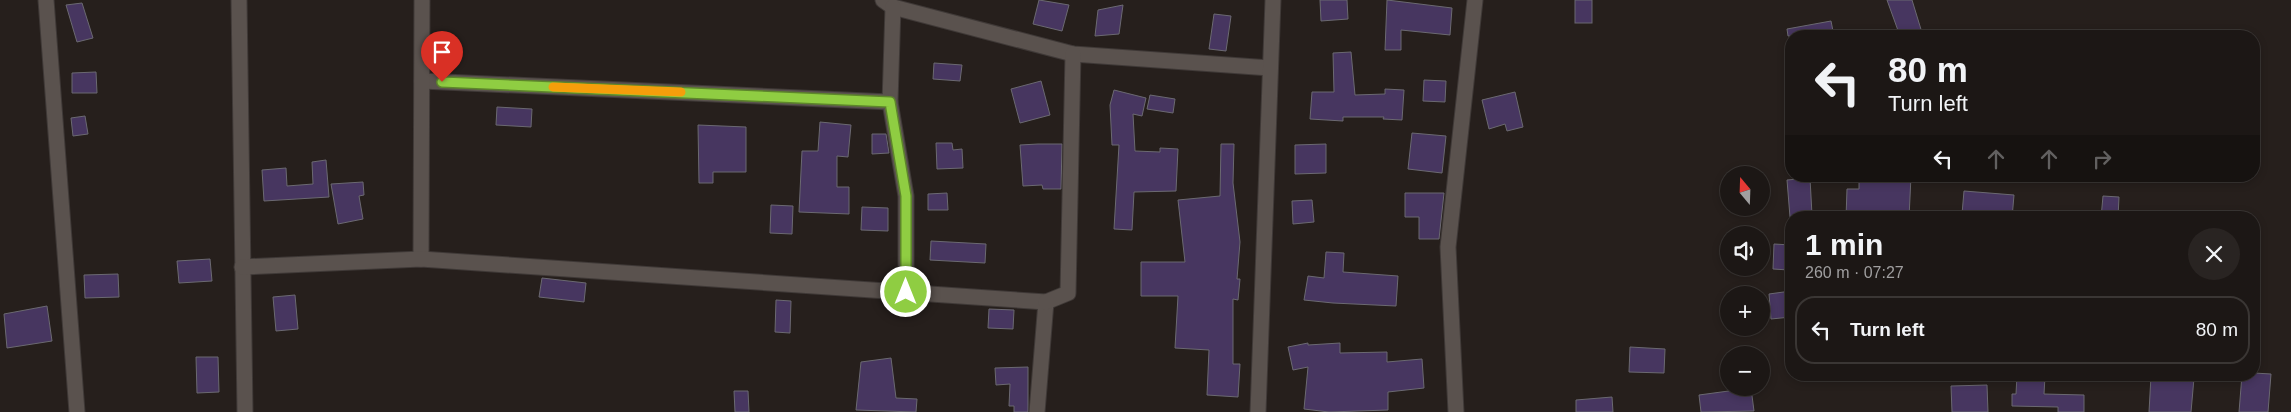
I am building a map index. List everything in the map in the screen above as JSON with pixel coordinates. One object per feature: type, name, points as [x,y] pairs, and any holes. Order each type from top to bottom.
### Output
[{"type":"street","points":[[46,0],[77,412]]},
{"type":"street","points":[[239,0],[245,412]]},
{"type":"street","points":[[421,259],[422,0]]},
{"type":"street","points":[[1258,412],[1273,0]]},
{"type":"street","points":[[1456,412],[1448,247],[1475,0]]},
{"type":"street","points":[[906,292],[906,196],[890,102],[888,3],[1073,54],[1270,68]]},
{"type":"street","points":[[242,267],[421,259],[1046,302],[1068,293],[1073,54]]},
{"type":"street","points":[[422,81],[890,102]]},
{"type":"street","points":[[1037,412],[1046,302]]},
{"type":"building","points":[[1039,0],[1069,5],[1062,31],[1033,24]]},
{"type":"building","points":[[1320,0],[1347,0],[1348,19],[1321,21]]},
{"type":"building","points":[[1387,0],[1452,8],[1450,35],[1401,30],[1401,50],[1385,50]]},
{"type":"building","points":[[1575,0],[1592,0],[1592,23],[1575,23]]},
{"type":"building","points":[[1887,0],[1912,0],[1921,30],[1898,30]]},
{"type":"building","points":[[82,3],[93,38],[77,42],[66,5]]},
{"type":"building","points":[[1123,5],[1119,34],[1095,36],[1098,10]]},
{"type":"building","points":[[1214,14],[1231,16],[1226,51],[1209,49]]},
{"type":"building","points":[[1831,21],[1833,30],[1787,30]]},
{"type":"building","points":[[1351,52],[1355,95],[1385,94],[1385,89],[1404,90],[1402,120],[1383,119],[1384,117],[1343,117],[1343,121],[1310,119],[1312,92],[1334,92],[1333,53]]},
{"type":"building","points":[[934,63],[962,65],[960,81],[933,79]]},
{"type":"building","points":[[96,72],[97,93],[72,93],[72,73]]},
{"type":"building","points":[[1424,80],[1446,81],[1445,102],[1423,101]]},
{"type":"building","points":[[1041,81],[1050,115],[1020,123],[1011,89]]},
{"type":"building","points":[[1114,90],[1146,98],[1142,116],[1133,114],[1135,151],[1160,152],[1160,148],[1178,149],[1176,191],[1134,192],[1132,230],[1114,229],[1119,145],[1112,145],[1110,105]]},
{"type":"building","points":[[1515,92],[1523,127],[1507,131],[1505,124],[1489,129],[1482,100]]},
{"type":"building","points":[[1150,95],[1175,99],[1173,113],[1147,109]]},
{"type":"building","points":[[497,107],[532,109],[531,127],[496,125]]},
{"type":"building","points":[[85,116],[88,134],[73,136],[71,118]]},
{"type":"building","points":[[820,122],[851,125],[848,157],[837,156],[837,187],[849,187],[849,214],[799,212],[802,151],[818,151]]},
{"type":"building","points":[[698,125],[746,127],[746,172],[713,172],[713,183],[699,183]]},
{"type":"building","points":[[1412,133],[1446,136],[1442,173],[1408,169]]},
{"type":"building","points":[[872,134],[886,134],[889,153],[872,154]]},
{"type":"building","points":[[936,143],[952,143],[953,150],[962,149],[963,168],[937,169]]},
{"type":"building","points":[[1062,144],[1061,189],[1043,189],[1042,185],[1023,186],[1020,145]]},
{"type":"building","points":[[1221,144],[1234,144],[1233,183],[1240,242],[1237,279],[1240,279],[1238,300],[1233,299],[1233,364],[1240,364],[1238,397],[1207,395],[1209,350],[1175,348],[1178,296],[1141,296],[1141,262],[1185,262],[1178,200],[1220,196]]},
{"type":"building","points":[[1326,144],[1326,173],[1295,174],[1295,145]]},
{"type":"building","points":[[326,160],[329,197],[264,201],[262,170],[286,168],[287,186],[313,184],[312,162]]},
{"type":"building","points":[[363,182],[364,195],[359,196],[363,219],[338,224],[331,184]]},
{"type":"building","points":[[1787,182],[1810,182],[1812,211],[1790,211]]},
{"type":"building","points":[[1859,182],[1911,182],[1909,211],[1846,211],[1847,189],[1859,189]]},
{"type":"building","points":[[1964,191],[2014,195],[2013,211],[1962,211]]},
{"type":"building","points":[[947,193],[948,210],[928,210],[928,194]]},
{"type":"building","points":[[1405,193],[1444,193],[1439,239],[1419,239],[1419,217],[1405,217]]},
{"type":"building","points":[[2103,196],[2119,197],[2118,211],[2102,211]]},
{"type":"building","points":[[1312,200],[1314,222],[1293,224],[1292,201]]},
{"type":"building","points":[[771,205],[793,206],[792,234],[770,233]]},
{"type":"building","points":[[862,207],[888,208],[888,231],[861,230]]},
{"type":"building","points":[[931,241],[986,244],[985,263],[930,260]]},
{"type":"building","points":[[1774,244],[1785,245],[1785,270],[1773,269]]},
{"type":"building","points":[[1326,252],[1344,253],[1343,272],[1398,276],[1396,306],[1304,300],[1308,276],[1324,278]]},
{"type":"building","points":[[210,259],[212,281],[179,283],[177,261]]},
{"type":"building","points":[[118,274],[119,297],[85,298],[84,275]]},
{"type":"building","points":[[542,278],[586,283],[584,302],[539,297]]},
{"type":"building","points":[[1785,292],[1785,318],[1771,319],[1770,294]]},
{"type":"building","points":[[295,295],[298,329],[276,331],[273,297]]},
{"type":"building","points":[[776,300],[791,301],[790,333],[775,332]]},
{"type":"building","points":[[47,306],[52,341],[7,348],[4,314]]},
{"type":"building","points":[[989,309],[1014,310],[1013,329],[988,328]]},
{"type":"building","points":[[1308,343],[1308,345],[1340,343],[1340,353],[1387,352],[1387,362],[1422,359],[1424,388],[1388,392],[1388,410],[1329,412],[1304,409],[1308,367],[1293,370],[1288,347]]},
{"type":"building","points":[[1630,347],[1665,349],[1664,373],[1629,372]]},
{"type":"building","points":[[196,357],[218,357],[219,392],[197,393]]},
{"type":"building","points":[[891,358],[896,398],[917,399],[916,412],[856,410],[861,362]]},
{"type":"building","points":[[1028,367],[1028,412],[1014,412],[1014,406],[1009,406],[1010,384],[996,385],[995,368]]},
{"type":"building","points":[[2260,373],[2271,374],[2268,412],[2239,412],[2242,381],[2260,381]]},
{"type":"building","points":[[2017,381],[2045,381],[2044,394],[2084,395],[2084,412],[2058,412],[2058,407],[2012,406],[2012,394],[2016,394]]},
{"type":"building","points":[[2151,381],[2194,381],[2191,412],[2149,412]]},
{"type":"building","points":[[1987,385],[1988,412],[1952,412],[1951,386]]},
{"type":"building","points":[[734,391],[748,391],[749,412],[735,412]]},
{"type":"building","points":[[1720,392],[1720,396],[1752,396],[1754,411],[1701,412],[1699,395]]},
{"type":"building","points":[[1612,397],[1613,412],[1576,412],[1576,400]]},
{"type":"slow traffic","points":[[553,87],[681,92]]},
{"type":"route","points":[[442,82],[890,102],[906,196],[906,292]]}]
